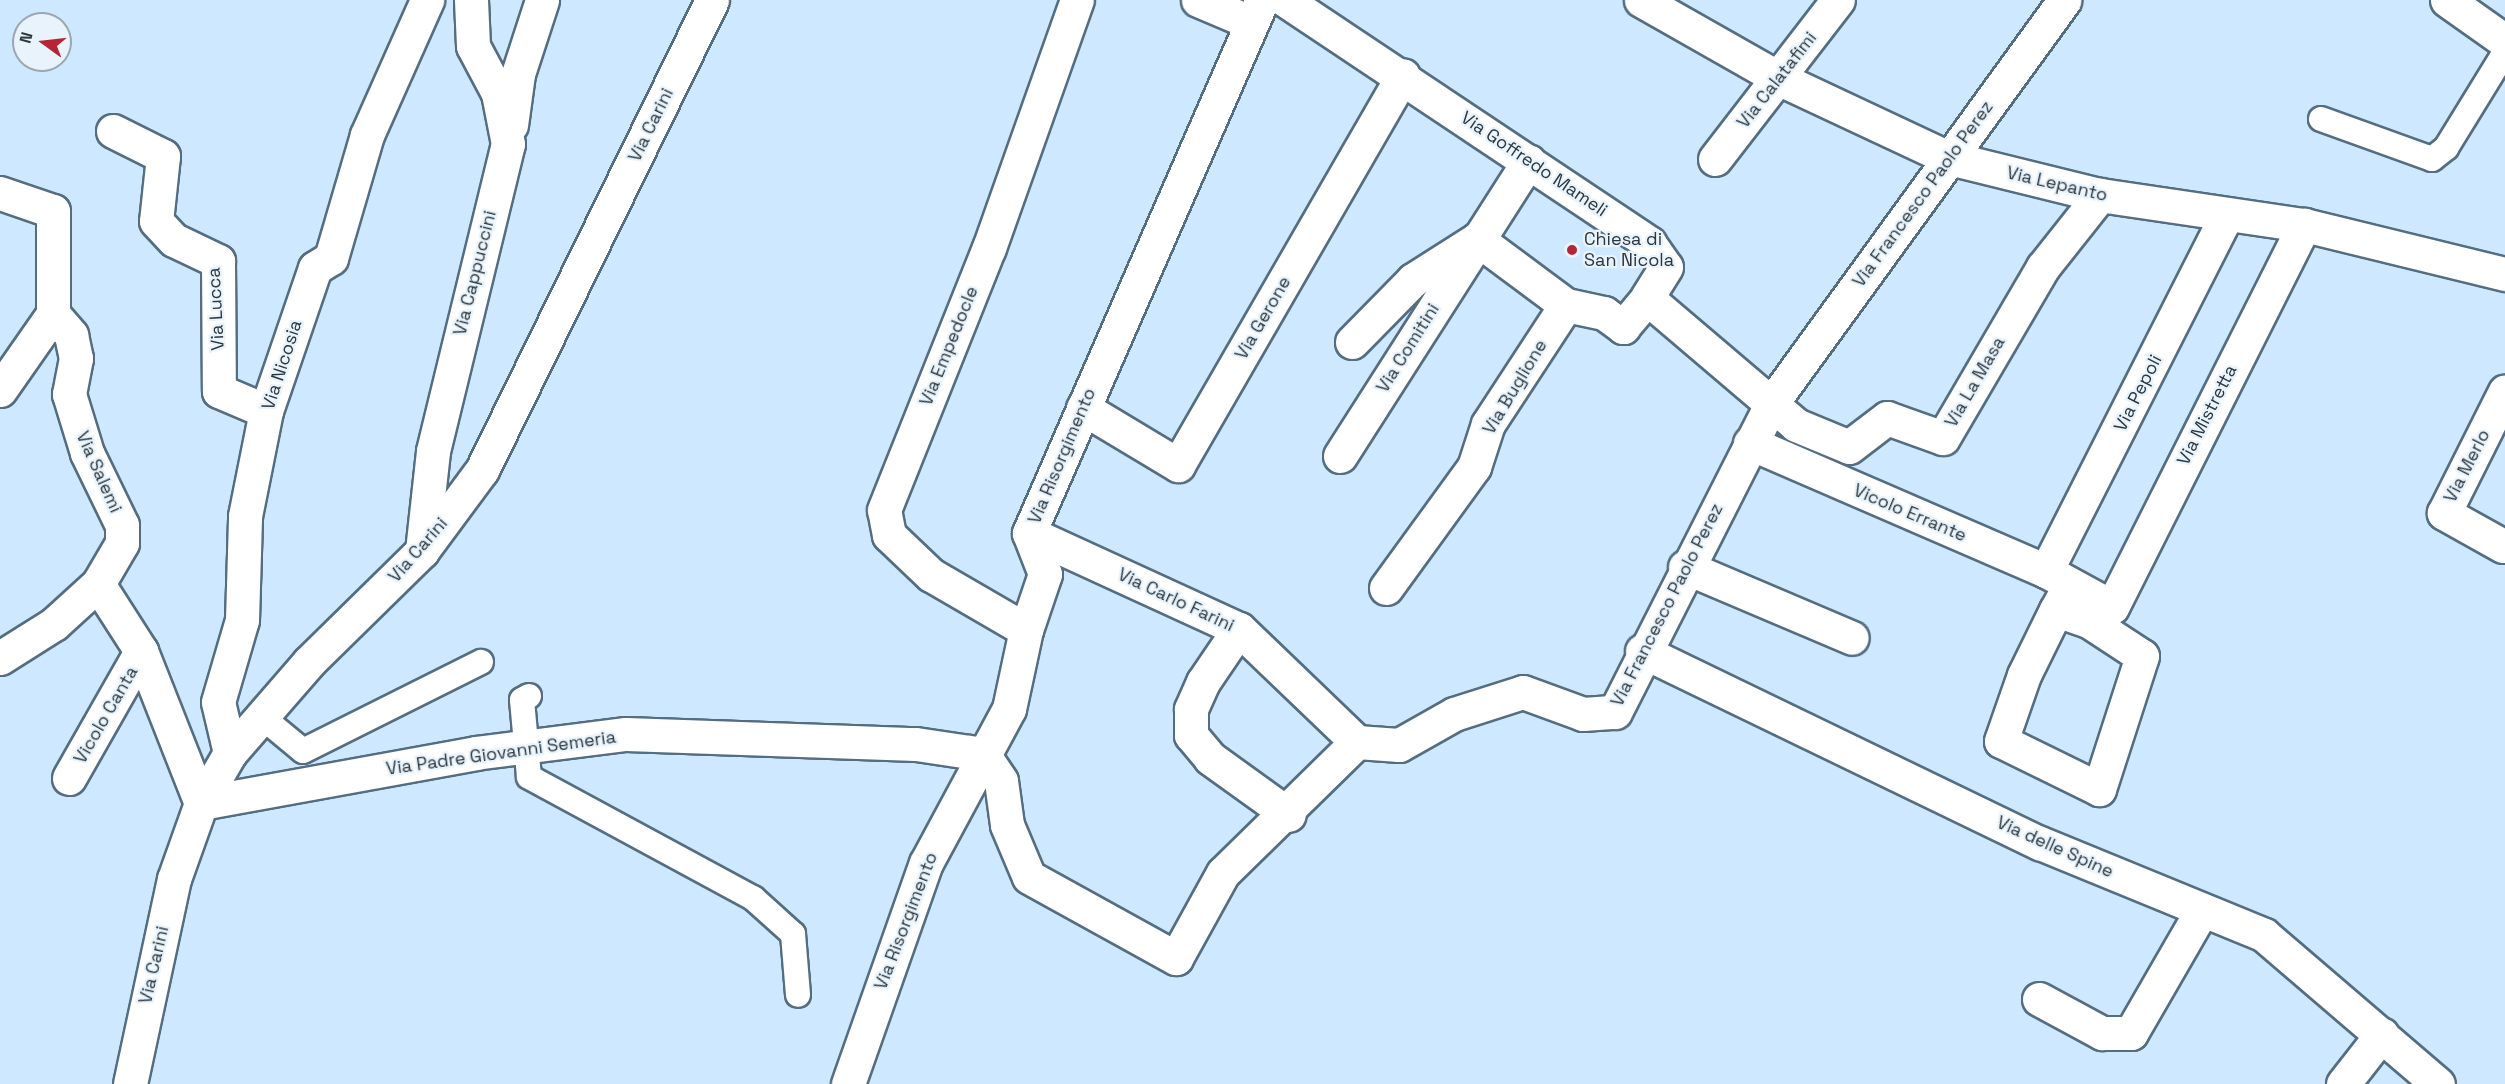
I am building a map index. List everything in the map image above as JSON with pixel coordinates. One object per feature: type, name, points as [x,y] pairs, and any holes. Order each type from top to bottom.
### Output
[{"type":"street","name":"Via Nicosia","points":[[230,753],[218,702],[242,620],[244,516],[266,411],[315,268],[331,258],[367,135],[428,0]]},
{"type":"street","name":"Via Cappuccini","points":[[422,551],[433,451],[508,144],[498,93],[473,46],[471,0]]},
{"type":"street","points":[[508,144],[518,74],[542,0]]},
{"type":"street","name":"Via Carini","points":[[130,1084],[174,879],[201,803],[230,753],[309,662],[422,551],[482,470],[712,0]]},
{"type":"street","name":"Via Empedocle","points":[[1026,630],[931,575],[888,535],[884,510],[989,248],[1077,0]]},
{"type":"street","points":[[1198,0],[1256,11]]},
{"type":"street","name":"Via Goffredo Mameli","points":[[1285,0],[1403,75],[1649,243],[1666,267],[1647,298]]},
{"type":"street","name":"Via Lepanto","points":[[1641,0],[1780,79],[1949,158],[2100,195],[2304,225],[2505,274]]},
{"type":"street","name":"Via Calatafimi","points":[[1714,159],[1780,79],[1838,0]]},
{"type":"street","name":"Via Francesco Paolo Perez","points":[[1357,742],[1399,745],[1454,714],[1523,692],[1583,714],[1615,712],[1642,651],[1684,567],[1772,404],[2064,0]]},
{"type":"street","points":[[2446,0],[2505,41]]},
{"type":"street","name":"Via Risorgimento","points":[[848,1084],[926,863],[1009,709],[1026,630],[1045,574],[1029,533],[1256,11]]},
{"type":"street","name":"Via Gerone","points":[[1083,408],[1178,465],[1403,75]]},
{"type":"street","name":"Via Lucca","points":[[113,131],[163,156],[156,221],[174,240],[218,261],[219,391],[266,411]]},
{"type":"street","name":"Via Comitini","points":[[1340,456],[1528,161]]},
{"type":"street","points":[[0,193],[52,211],[53,314],[0,390]]},
{"type":"street","name":"Via La Masa","points":[[1772,404],[1796,425],[1849,447],[1887,418],[1943,438],[2043,267],[2100,195]]},
{"type":"street","name":"Via Pepoli","points":[[2057,589],[2227,214]]},
{"type":"street","name":"Via Mistretta","points":[[2112,607],[2304,225]]},
{"type":"street","points":[[1477,239],[1566,305],[1604,313],[1623,327],[1647,298],[1772,404]]},
{"type":"street","name":"Via Comitini","points":[[1352,342],[1413,280],[1477,239]]},
{"type":"street","name":"Via Buglione","points":[[1386,588],[1474,467],[1488,424],[1566,305]]},
{"type":"street","name":"Via Salemi","points":[[0,658],[54,624],[98,584],[122,543],[122,525],[87,453],[69,394],[76,358],[71,335],[53,314]]},
{"type":"street","name":"Via Merlo","points":[[2504,545],[2444,513],[2505,391]]},
{"type":"street","name":"Vicolo Errante","points":[[1750,443],[2057,589],[2112,607]]},
{"type":"street","name":"Via Carlo Farini","points":[[1029,533],[1239,629],[1357,742]]},
{"type":"street","points":[[1684,567],[1852,638]]},
{"type":"street","points":[[98,584],[141,651],[201,803]]},
{"type":"street","name":"Vicolo Errante","points":[[2057,589],[2090,622],[2142,656],[2099,789],[2001,741],[2057,589]]},
{"type":"street","points":[[1239,629],[1203,682],[1191,709],[1191,735],[1210,758],[1289,815]]},
{"type":"street","name":"Vicolo Canta","points":[[69,778],[141,651]]},
{"type":"street","name":"Via delle Spine","points":[[1642,651],[2040,843],[2264,935],[2438,1084]]},
{"type":"street","name":"Via Padre Giovanni Semeria","points":[[201,803],[526,747],[626,734],[916,744],[983,754]]},
{"type":"street","points":[[983,754],[1001,781],[1007,825],[1029,877],[1176,958],[1223,873],[1289,815],[1357,742]]},
{"type":"street","points":[[2039,999],[2102,1033],[2132,1034],[2202,910]]},
{"type":"street","points":[[2343,1084],[2382,1034]]},
{"type":"lane","points":[[2321,119],[2432,159],[2446,148],[2505,52]]},
{"type":"lane","points":[[262,717],[303,751],[481,662]]},
{"type":"lane","points":[[529,696],[522,700],[529,777],[753,898],[793,933],[798,994]]},
{"type":"place","name":"Chiesa di San Nicola","points":[[1572,250]]}]
